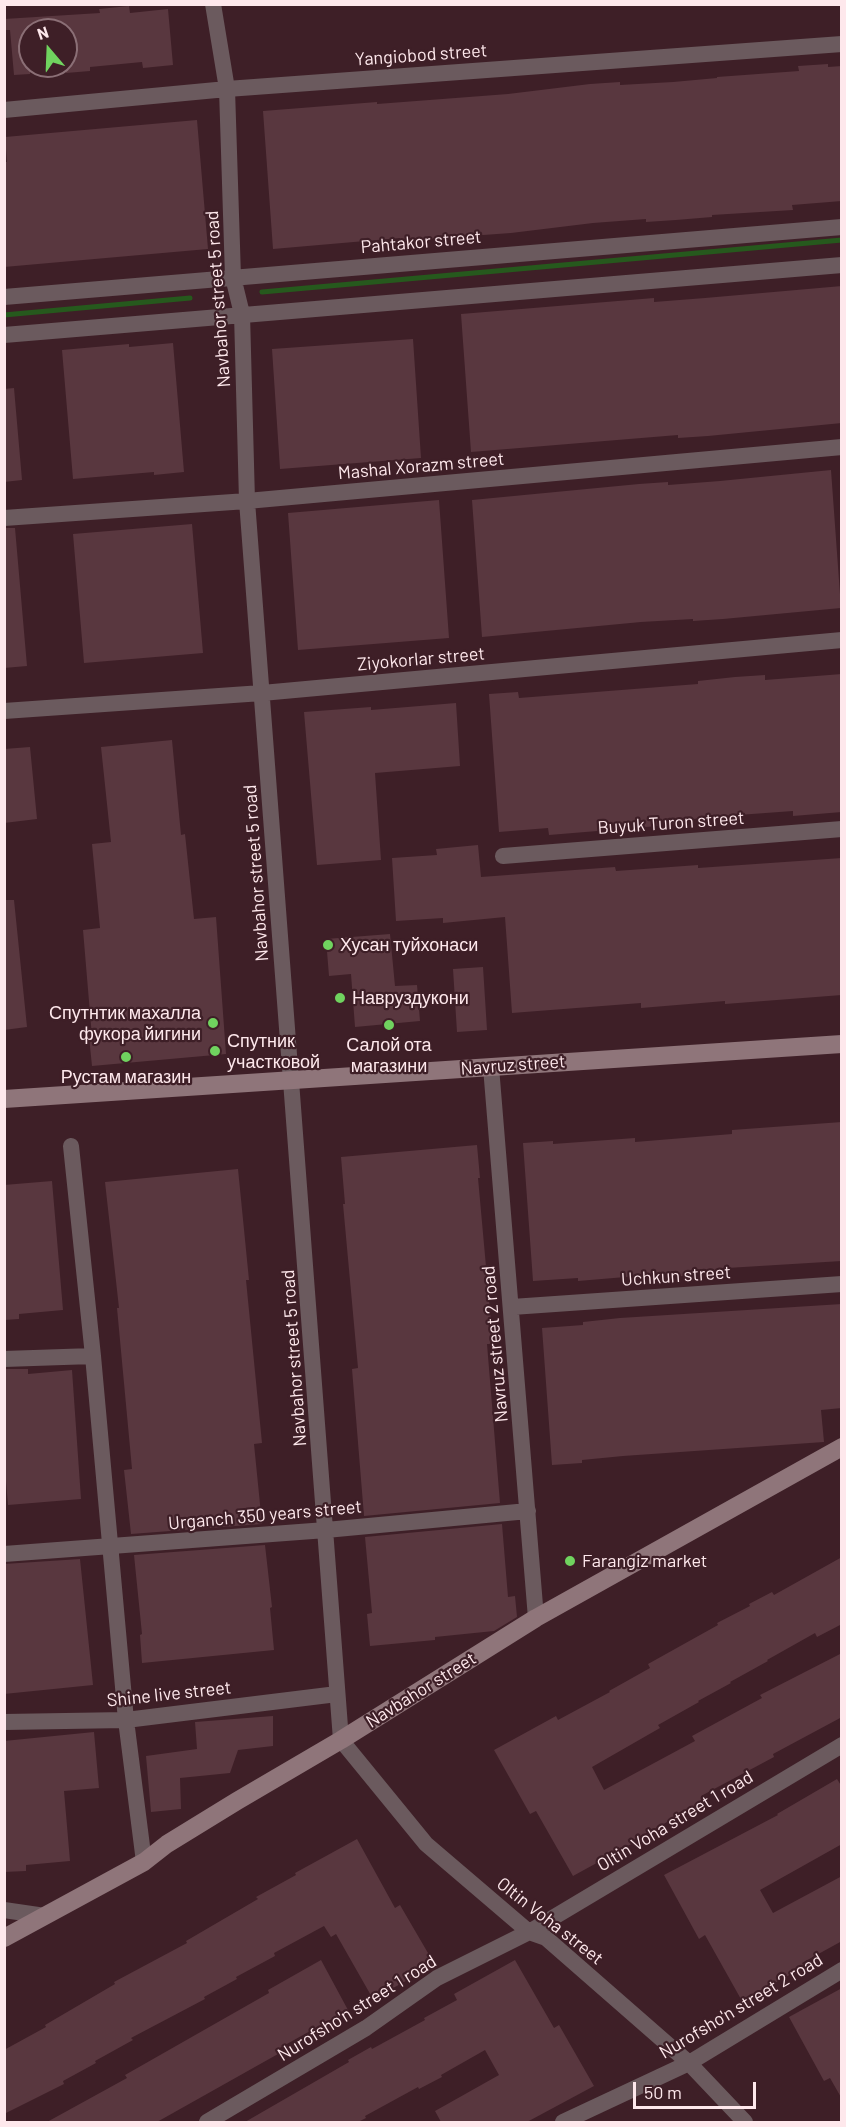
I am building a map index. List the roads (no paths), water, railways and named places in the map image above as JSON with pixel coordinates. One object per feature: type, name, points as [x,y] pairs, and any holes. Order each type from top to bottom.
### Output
[{"type":"main road","name":"Navruz street","points":[[4,1099],[842,1044]]},
{"type":"main road","name":"Navbahor street","points":[[4,1938],[144,1862],[237,1801],[341,1740],[536,1618],[842,1447]]},
{"type":"street","name":"Navbahor street 5 road","points":[[213,4],[227,89],[233,277],[242,314],[247,501],[341,1740]]},
{"type":"street","name":"Yangiobod street","points":[[4,110],[227,89],[842,44]]},
{"type":"street","name":"Pahtakor street","points":[[4,297],[842,227]]},
{"type":"street","points":[[4,335],[842,265]]},
{"type":"street","name":"Mashal Xorazm street","points":[[4,518],[247,501],[842,447]]},
{"type":"street","name":"Ziyokorlar street","points":[[4,711],[262,693],[842,640]]},
{"type":"street","name":"Buyuk Turon street","points":[[503,856],[842,829]]},
{"type":"street","name":"Navruz street 2 road","points":[[491,1067],[536,1618]]},
{"type":"street","points":[[71,1146],[93,1356],[126,1720],[144,1862]]},
{"type":"street","name":"Uchkun street","points":[[512,1307],[842,1284]]},
{"type":"street","points":[[4,1359],[93,1356]]},
{"type":"street","name":"Urganch 350 years street","points":[[4,1554],[326,1530],[528,1511]]},
{"type":"street","name":"Shine live street","points":[[4,1722],[126,1720],[337,1694]]},
{"type":"street","name":"Oltin Voha street","points":[[341,1740],[426,1844],[530,1932],[546,1938],[689,2063],[745,2122]]},
{"type":"street","name":"Oltin Voha street 1 road","points":[[530,1932],[842,1744]]},
{"type":"street","points":[[4,1910],[45,1916]]},
{"type":"street","name":"Nurofsho'n street 1 road","points":[[207,2122],[366,2028],[437,1978],[530,1932]]},
{"type":"street","name":"Nurofsho'n street 2 road","points":[[563,2122],[689,2063],[842,1970]]},
{"type":"waterway","points":[[262,292],[842,240]]},
{"type":"waterway","points":[[4,315],[190,298]]},
{"type":"place","name":"Хусан туйхонаси","points":[[328,945]]},
{"type":"place","name":"Навруздукони","points":[[340,998]]},
{"type":"place","name":"Спутнтик махалла фукора йигини","points":[[213,1023]]},
{"type":"place","name":"Салой ота магазини","points":[[389,1025]]},
{"type":"place","name":"Спутник участковой","points":[[215,1051]]},
{"type":"place","name":"Рустам магазин","points":[[126,1057]]},
{"type":"place","name":"Farangiz market","points":[[570,1561]]}]
